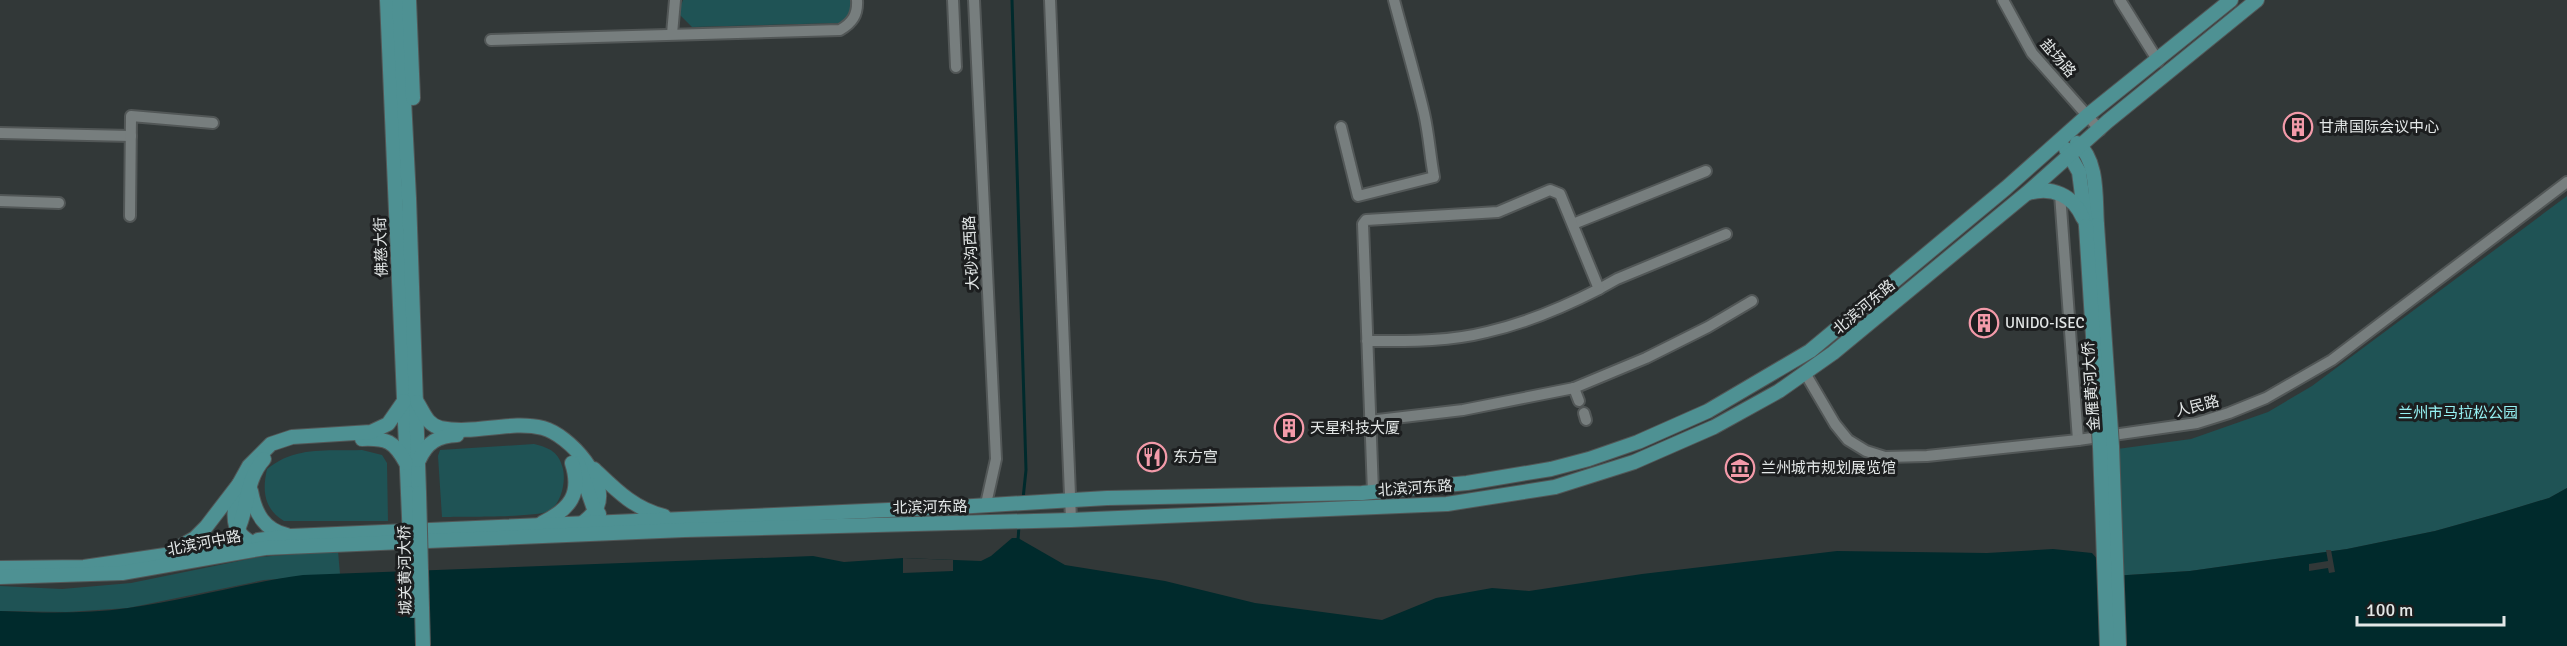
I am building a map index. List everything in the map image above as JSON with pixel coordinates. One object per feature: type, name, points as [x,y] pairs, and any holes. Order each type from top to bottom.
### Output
[{"type":"main road","points":[[379,0],[392,271],[406,305]]},
{"type":"main road","name":"佛慈大街","points":[[387,0],[402,199]]},
{"type":"main road","name":"佛慈大街","points":[[399,0],[402,199],[414,493]]},
{"type":"main road","points":[[406,305],[418,273],[409,0]]},
{"type":"main road","name":"北滨河东路","points":[[414,536],[538,525],[957,507],[1129,497],[1422,489],[1551,469],[1589,459],[1638,442],[1708,411],[1810,351],[1917,264],[2088,116],[2231,0]]},
{"type":"main road","name":"北滨河东路","points":[[414,536],[553,536],[1065,520],[1447,504],[1555,487],[1634,462],[1714,427],[1779,391],[1805,373],[1843,346],[2257,0]]},
{"type":"main road","points":[[2063,137],[2077,151],[2079,172],[2092,225]]},
{"type":"main road","points":[[2027,193],[2043,190],[2060,194],[2074,203],[2092,225]]},
{"type":"main road","name":"金雁黄河大侨","points":[[2092,225],[2107,646]]},
{"type":"main road","name":"金雁黄河大侨","points":[[2092,225],[2112,446],[2119,646]]},
{"type":"main road","points":[[265,548],[242,537],[245,486],[249,466],[271,444],[292,436],[371,432],[388,424],[410,401],[433,425],[452,429],[540,427],[557,433],[610,486],[636,506],[648,513],[680,519]]},
{"type":"main road","points":[[150,558],[174,550],[195,538],[245,486],[269,453],[277,448],[300,442],[381,439],[392,443],[412,463],[424,448],[438,438],[452,435],[536,435],[558,443],[581,468],[595,510],[617,528],[640,532]]},
{"type":"main road","points":[[538,525],[558,515],[574,496],[574,475],[568,452]]},
{"type":"main road","points":[[553,536],[572,530],[582,523],[595,510],[600,498],[599,490],[584,458]]},
{"type":"main road","points":[[245,486],[267,527],[291,536]]},
{"type":"main road","name":"城关黄河大桥","points":[[414,493],[414,646]]},
{"type":"main road","name":"城关黄河大桥","points":[[414,493],[423,646]]},
{"type":"main road","name":"北滨河中路","points":[[0,568],[84,567],[228,545],[242,537],[414,536]]},
{"type":"main road","name":"北滨河中路","points":[[0,577],[122,573],[265,548],[414,536]]},
{"type":"main road","points":[[193,560],[211,556],[228,545]]},
{"type":"street","points":[[672,34],[675,0]]},
{"type":"street","points":[[491,40],[840,30],[851,24],[858,9],[857,0]]},
{"type":"street","points":[[953,0],[956,67]]},
{"type":"street","name":"大砂沟西路","points":[[974,0],[996,459],[986,504]]},
{"type":"street","points":[[1050,0],[1065,520]]},
{"type":"street","points":[[1341,127],[1359,196],[1434,177],[1432,153],[1423,111],[1394,0]]},
{"type":"street","name":"盐场路","points":[[2003,0],[2032,53],[2100,130]]},
{"type":"street","points":[[2120,0],[2158,61]]},
{"type":"street","points":[[130,216],[131,116],[213,123]]},
{"type":"street","points":[[0,133],[131,135]]},
{"type":"street","points":[[1573,224],[1706,171]]},
{"type":"street","name":"人民路","points":[[1805,373],[1835,424],[1848,440],[1866,452],[1886,457],[1928,456],[2078,440],[2197,423],[2266,398],[2332,360],[2567,183]]},
{"type":"street","points":[[1373,492],[1366,341],[1363,224],[1366,220],[1498,212],[1550,190],[1560,194],[1599,289]]},
{"type":"street","points":[[2060,194],[2078,440]]},
{"type":"street","points":[[0,201],[59,203]]},
{"type":"street","points":[[1366,341],[1426,341],[1486,333],[1566,306],[1617,279],[1726,234]]},
{"type":"street","points":[[1369,421],[1463,410],[1574,388],[1646,358],[1708,327],[1752,301]]},
{"type":"street","points":[[1574,388],[1579,401]]},
{"type":"green space","points":[[683,0],[852,0],[852,4],[850,14],[839,23],[692,27],[678,13]]},
{"type":"green space","name":"兰州市马拉松公园","points":[[2567,196],[2567,488],[2549,498],[2435,531],[2347,549],[2190,571],[2112,576],[2110,487],[2094,487],[2094,465],[2109,464],[2110,450],[2191,439],[2268,412],[2312,386]]},
{"type":"green space","points":[[534,444],[553,452],[561,463],[564,474],[563,486],[553,508],[529,515],[442,517],[438,456],[440,450]]},
{"type":"green space","points":[[324,450],[362,450],[382,455],[387,463],[388,521],[284,521],[272,511],[265,492],[267,469],[289,456],[300,453]]},
{"type":"green space","points":[[338,551],[340,574],[264,580],[128,608],[67,612],[0,611],[0,586],[62,589],[131,583],[259,557]]},
{"type":"shaded area","points":[[2567,488],[2567,646],[0,646],[0,611],[112,610],[150,605],[303,575],[813,556],[844,562],[903,558],[981,561],[991,556],[1012,538],[1018,538],[1065,565],[1165,581],[1255,603],[1382,620],[1436,598],[1492,588],[1529,591],[1642,574],[1837,551],[1987,553],[2053,549],[2092,553],[2112,576],[2190,571],[2347,549],[2435,531],[2549,498]]},
{"type":"pier","points":[[2326,550],[2331,550],[2335,572],[2329,573],[2328,568],[2309,571],[2309,564],[2328,561]]},
{"type":"pier","points":[[903,558],[953,560],[953,571],[903,573]]},
{"type":"waterway","points":[[1012,0],[1026,470],[1023,499]]},
{"type":"waterway","points":[[1018,540],[1019,526]]},
{"type":"place","name":"甘肃国际会议中心","points":[[2298,127]]},
{"type":"place","name":"UNIDO-ISEC","points":[[1984,323]]},
{"type":"place","name":"天星科技大厦","points":[[1289,428]]},
{"type":"place","name":"东方宫","points":[[1152,457]]},
{"type":"place","name":"兰州城市规划展览馆","points":[[1740,468]]}]
